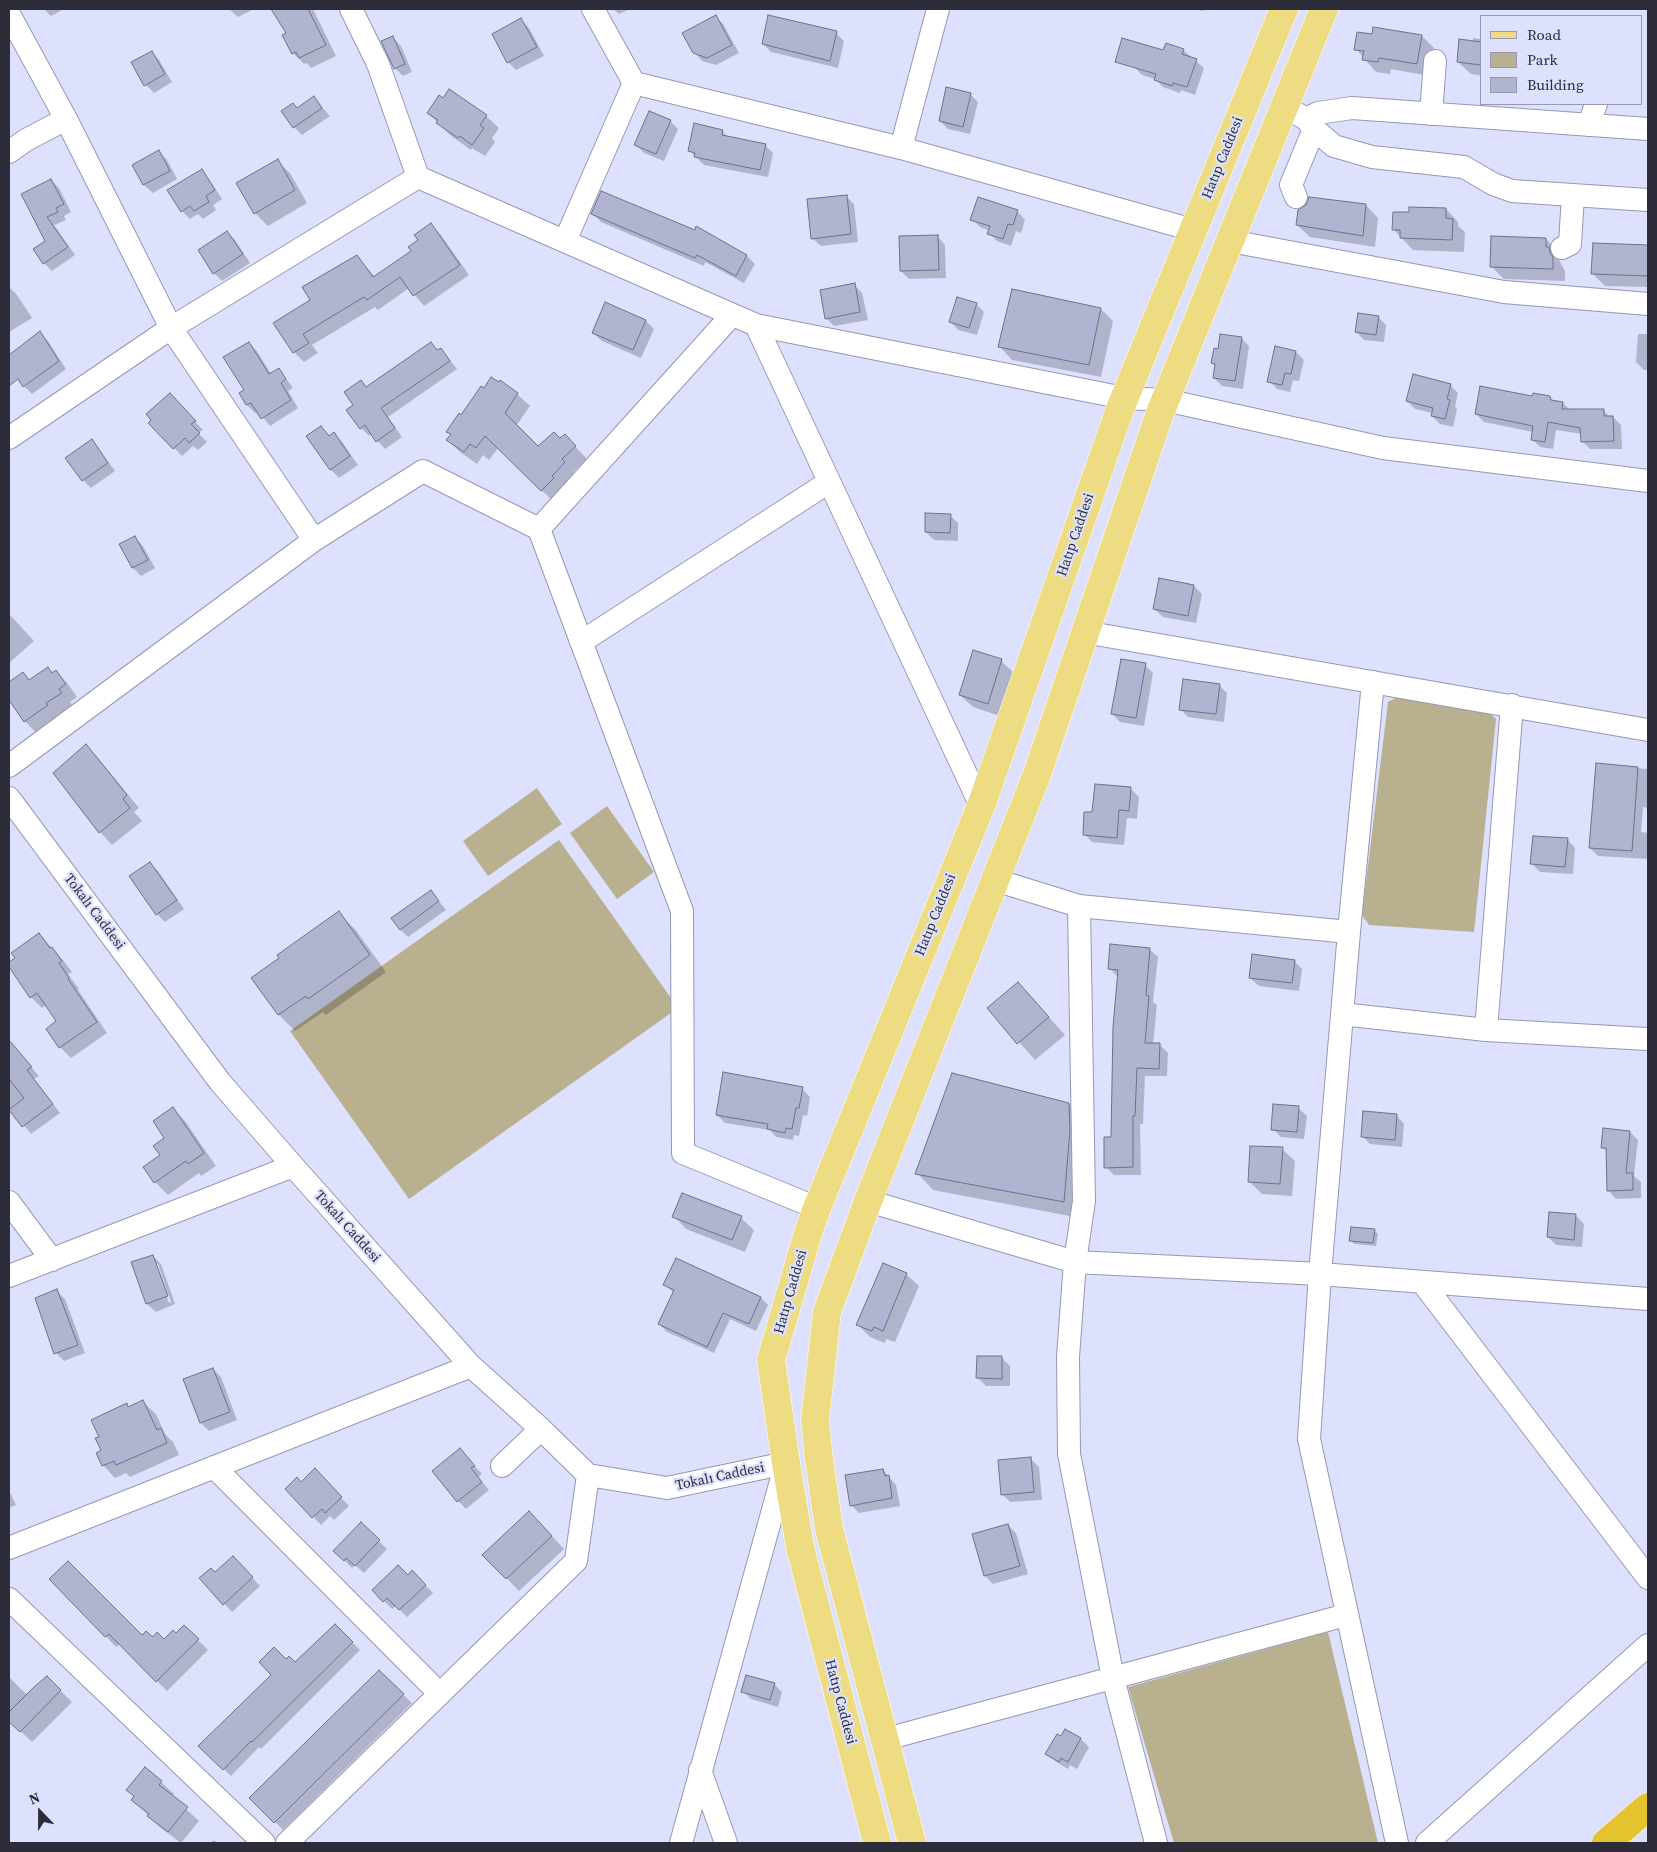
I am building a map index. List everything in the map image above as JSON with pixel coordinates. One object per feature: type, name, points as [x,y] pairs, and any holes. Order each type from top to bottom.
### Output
[{"type":"highway","points":[[1606,1843],[1648,1807]]},
{"type":"highway","points":[[1631,1843],[1648,1824]]},
{"type":"main road","name":"Hatıp Caddesi","points":[[877,1843],[800,1547],[771,1360],[817,1208],[980,806],[1124,398],[1284,9]]},
{"type":"main road","points":[[912,1843],[829,1528],[819,1459],[816,1420],[827,1312],[868,1201],[1036,777],[1084,632],[1165,400],[1230,241],[1302,118],[1324,9]]},
{"type":"main road","points":[[786,1464],[819,1459]]},
{"type":"street","points":[[351,9],[378,64],[418,177],[756,325],[1124,398],[1165,400],[1383,448],[1648,481]]},
{"type":"street","points":[[593,9],[634,83],[900,148],[1193,230]]},
{"type":"street","points":[[900,148],[938,9]]},
{"type":"street","points":[[9,14],[66,119],[171,328],[314,540]]},
{"type":"street","points":[[1431,114],[1435,61]]},
{"type":"street","points":[[565,241],[634,83]]},
{"type":"street","points":[[1589,125],[1596,105]]},
{"type":"street","points":[[1302,118],[1318,113],[1352,108],[1431,114],[1534,112],[1589,125],[1648,129]]},
{"type":"street","points":[[1302,118],[1334,146],[1372,157],[1464,167],[1493,184],[1512,191],[1648,200]]},
{"type":"street","points":[[1296,197],[1291,185],[1302,118]]},
{"type":"street","points":[[9,152],[66,119]]},
{"type":"street","points":[[9,438],[171,328],[418,177]]},
{"type":"street","points":[[1562,248],[1570,244],[1573,195]]},
{"type":"street","points":[[1230,241],[1504,292],[1648,304]]},
{"type":"street","points":[[539,529],[732,315]]},
{"type":"street","points":[[756,325],[980,806]]},
{"type":"street","points":[[9,766],[314,540],[423,471],[539,529],[682,911],[682,1153],[817,1208]]},
{"type":"street","points":[[581,642],[829,482]]},
{"type":"street","points":[[1084,632],[1648,730]]},
{"type":"street","points":[[1373,682],[1349,932],[1320,1274],[1309,1439],[1397,1843]]},
{"type":"street","points":[[1486,1030],[1512,705]]},
{"type":"street","name":"Tokalı Caddesi","points":[[9,798],[220,1082],[471,1366],[541,1429],[588,1475],[667,1488],[786,1464]]},
{"type":"street","points":[[995,880],[1079,906],[1349,932]]},
{"type":"street","points":[[1079,906],[1084,1201],[1075,1262],[1068,1357],[1069,1454],[1113,1678],[1156,1843]]},
{"type":"street","points":[[1342,1014],[1486,1030],[1648,1039]]},
{"type":"street","points":[[9,1276],[293,1166]]},
{"type":"street","points":[[868,1201],[1075,1262],[1320,1274],[1648,1299]]},
{"type":"street","points":[[9,1202],[52,1260]]},
{"type":"street","points":[[1422,1282],[1648,1578]]},
{"type":"street","points":[[9,1548],[471,1366]]},
{"type":"street","points":[[502,1466],[541,1429]]},
{"type":"street","points":[[681,1843],[786,1464]]},
{"type":"street","points":[[214,1467],[440,1694]]},
{"type":"street","points":[[288,1843],[576,1561],[588,1475]]},
{"type":"street","points":[[9,1599],[264,1843]]},
{"type":"street","points":[[886,1739],[1346,1615]]},
{"type":"street","points":[[1427,1843],[1648,1645]]},
{"type":"street","points":[[700,1770],[726,1843]]},
{"type":"green space","points":[[1403,694],[1486,710],[1496,719],[1474,932],[1369,925],[1362,915],[1388,702]]},
{"type":"green space","points":[[537,788],[562,824],[488,876],[463,841]]},
{"type":"green space","points":[[607,806],[654,872],[617,899],[570,833]]},
{"type":"green space","points":[[559,840],[678,1008],[409,1199],[290,1031]]},
{"type":"green space","points":[[1328,1632],[1378,1843],[1174,1843],[1128,1687]]},
{"type":"building","points":[[271,9],[308,9],[326,45],[299,58],[296,52],[292,54],[282,35],[286,33]]},
{"type":"building","points":[[716,15],[732,45],[707,58],[693,53],[682,33]]},
{"type":"building","points":[[768,15],[837,31],[830,61],[762,44]]},
{"type":"building","points":[[521,18],[537,47],[507,63],[492,34]]},
{"type":"building","points":[[1373,27],[1422,35],[1417,64],[1379,58],[1378,62],[1362,60],[1364,51],[1354,50],[1357,32],[1372,34]]},
{"type":"building","points":[[393,36],[405,64],[394,69],[381,41]]},
{"type":"building","points":[[1122,38],[1163,50],[1166,43],[1184,49],[1182,54],[1197,59],[1187,87],[1173,83],[1172,86],[1154,80],[1156,74],[1115,62]]},
{"type":"building","points":[[1459,39],[1480,42],[1480,65],[1457,62]]},
{"type":"building","points":[[152,51],[165,74],[144,86],[131,62]]},
{"type":"building","points":[[946,87],[971,93],[963,127],[939,121]]},
{"type":"building","points":[[449,89],[487,115],[480,125],[484,128],[472,145],[436,123],[438,120],[427,113],[439,95],[443,98]]},
{"type":"building","points":[[314,96],[322,108],[293,128],[281,111],[293,103],[297,108]]},
{"type":"building","points":[[649,111],[671,120],[656,154],[634,145]]},
{"type":"building","points":[[694,123],[723,130],[722,135],[766,144],[760,170],[694,157],[695,153],[688,151]]},
{"type":"building","points":[[159,150],[170,171],[143,185],[132,165]]},
{"type":"building","points":[[278,159],[295,190],[254,214],[236,183]]},
{"type":"building","points":[[202,169],[215,190],[206,196],[209,202],[194,211],[190,206],[181,212],[167,190]]},
{"type":"building","points":[[51,179],[64,204],[56,208],[58,212],[47,217],[68,247],[43,264],[33,249],[45,241],[21,194]]},
{"type":"building","points":[[601,191],[695,230],[696,226],[747,255],[736,276],[697,255],[695,258],[591,214]]},
{"type":"building","points":[[847,195],[851,234],[811,239],[807,199]]},
{"type":"building","points":[[978,197],[1018,210],[1013,225],[1008,224],[1003,239],[987,234],[990,226],[970,220]]},
{"type":"building","points":[[1309,197],[1366,204],[1363,236],[1296,225],[1298,210],[1306,205]]},
{"type":"building","points":[[1409,207],[1446,208],[1446,218],[1453,219],[1452,240],[1400,238],[1400,230],[1392,230],[1393,212],[1409,212]]},
{"type":"building","points":[[431,223],[460,265],[413,296],[400,277],[367,300],[364,297],[303,334],[309,343],[293,353],[273,323],[310,300],[302,287],[357,255],[373,277],[411,251],[408,247],[418,240],[414,235]]},
{"type":"building","points":[[227,231],[243,254],[213,274],[198,250]]},
{"type":"building","points":[[938,235],[939,270],[900,271],[899,236]]},
{"type":"building","points":[[1491,236],[1546,238],[1546,247],[1549,247],[1553,257],[1553,269],[1490,267]]},
{"type":"building","points":[[1593,243],[1648,245],[1648,276],[1591,274]]},
{"type":"building","points":[[855,283],[860,312],[825,319],[820,290]]},
{"type":"building","points":[[1012,289],[1101,308],[1089,365],[998,347]]},
{"type":"building","points":[[957,297],[977,303],[969,328],[949,322]]},
{"type":"building","points":[[605,302],[646,320],[633,350],[592,333]]},
{"type":"building","points":[[1358,313],[1379,316],[1376,335],[1355,332]]},
{"type":"building","points":[[40,331],[59,361],[23,387],[18,379],[9,386],[9,355]]},
{"type":"building","points":[[1220,334],[1242,337],[1235,381],[1213,378],[1215,364],[1211,363],[1214,348],[1218,349]]},
{"type":"building","points":[[249,342],[269,374],[279,368],[286,379],[281,383],[291,400],[261,419],[251,403],[246,405],[239,393],[244,390],[223,357]]},
{"type":"building","points":[[431,342],[437,350],[441,348],[450,361],[381,408],[395,428],[376,442],[365,425],[360,429],[346,410],[353,405],[344,392],[361,380],[366,387]]},
{"type":"building","points":[[1275,346],[1296,351],[1291,374],[1285,373],[1282,385],[1267,382]]},
{"type":"building","points":[[1413,374],[1451,384],[1447,399],[1450,400],[1445,419],[1431,416],[1433,408],[1406,401]]},
{"type":"building","points":[[491,377],[499,382],[500,380],[518,393],[505,413],[538,446],[554,432],[560,438],[565,434],[576,446],[562,459],[565,462],[552,476],[554,478],[541,491],[485,436],[476,448],[470,444],[464,452],[446,440],[451,434],[446,432],[459,413],[461,415],[481,386],[484,388]]},
{"type":"building","points":[[1480,386],[1532,396],[1533,393],[1550,396],[1551,400],[1563,402],[1562,409],[1604,409],[1604,416],[1613,416],[1614,441],[1581,442],[1580,428],[1548,422],[1545,442],[1531,440],[1533,426],[1475,414]]},
{"type":"building","points":[[170,393],[196,421],[191,424],[200,433],[189,443],[185,438],[173,449],[148,423],[151,420],[146,414]]},
{"type":"building","points":[[321,426],[329,436],[334,432],[350,456],[330,470],[306,436]]},
{"type":"building","points":[[92,439],[108,463],[82,481],[65,458]]},
{"type":"building","points":[[925,513],[951,514],[950,533],[925,532]]},
{"type":"building","points":[[135,536],[148,560],[132,568],[119,544]]},
{"type":"building","points":[[1159,578],[1194,585],[1188,616],[1153,609]]},
{"type":"building","points":[[973,650],[1002,659],[988,704],[959,695]]},
{"type":"building","points":[[1121,659],[1146,663],[1136,718],[1111,714]]},
{"type":"building","points":[[48,667],[52,673],[56,670],[66,684],[59,689],[62,693],[46,703],[48,705],[24,722],[9,700],[9,682],[23,672],[29,680]]},
{"type":"building","points":[[1183,679],[1220,684],[1216,714],[1179,710]]},
{"type":"building","points":[[86,744],[127,795],[123,799],[130,808],[99,833],[53,773]]},
{"type":"building","points":[[1596,763],[1638,767],[1632,851],[1589,848]]},
{"type":"building","points":[[1095,784],[1131,787],[1129,811],[1119,810],[1117,838],[1083,835],[1084,812],[1092,812]]},
{"type":"building","points":[[1533,836],[1568,838],[1565,867],[1530,864]]},
{"type":"building","points":[[150,862],[177,900],[156,915],[129,876]]},
{"type":"building","points":[[431,890],[439,901],[400,930],[391,918]]},
{"type":"building","points":[[339,911],[370,955],[308,999],[306,996],[278,1015],[251,978],[279,958],[277,955]]},
{"type":"building","points":[[39,933],[62,961],[59,963],[68,979],[97,1022],[59,1048],[46,1029],[56,1021],[37,993],[30,998],[9,967],[9,962],[15,958],[11,953]]},
{"type":"building","points":[[1110,944],[1150,948],[1146,995],[1149,996],[1145,1043],[1160,1043],[1159,1069],[1137,1068],[1135,1116],[1133,1116],[1133,1167],[1104,1168],[1104,1137],[1111,1137],[1113,1027],[1118,970],[1108,969]]},
{"type":"building","points":[[1252,954],[1295,960],[1292,983],[1249,978]]},
{"type":"building","points":[[1018,982],[1049,1017],[1017,1044],[987,1008]]},
{"type":"building","points":[[9,1040],[32,1067],[27,1070],[53,1104],[22,1127],[9,1110],[24,1098],[9,1079]]},
{"type":"building","points":[[723,1072],[803,1087],[792,1129],[786,1128],[785,1133],[767,1129],[768,1124],[716,1115]]},
{"type":"building","points":[[952,1073],[1069,1103],[1070,1130],[1064,1202],[915,1174]]},
{"type":"building","points":[[1273,1104],[1299,1106],[1297,1132],[1271,1130]]},
{"type":"building","points":[[173,1107],[204,1153],[188,1164],[186,1161],[154,1183],[143,1167],[160,1155],[153,1146],[164,1138],[153,1121]]},
{"type":"building","points":[[1363,1111],[1397,1114],[1395,1140],[1361,1137]]},
{"type":"building","points":[[1603,1128],[1630,1131],[1626,1173],[1633,1173],[1633,1190],[1607,1191],[1606,1148],[1601,1148]]},
{"type":"building","points":[[1250,1146],[1283,1147],[1280,1184],[1248,1182]]},
{"type":"building","points":[[682,1193],[742,1216],[732,1240],[672,1217]]},
{"type":"building","points":[[1549,1212],[1576,1214],[1574,1240],[1547,1237]]},
{"type":"building","points":[[1351,1227],[1375,1229],[1373,1243],[1349,1241]]},
{"type":"building","points":[[153,1255],[168,1296],[146,1304],[131,1262]]},
{"type":"building","points":[[676,1258],[761,1297],[749,1324],[723,1313],[707,1347],[658,1324],[674,1290],[663,1285]]},
{"type":"building","points":[[883,1263],[907,1273],[883,1331],[874,1327],[872,1331],[856,1325]]},
{"type":"building","points":[[57,1289],[78,1345],[54,1354],[35,1298]]},
{"type":"building","points":[[977,1356],[1002,1356],[1002,1379],[976,1378]]},
{"type":"building","points":[[213,1368],[230,1412],[200,1423],[183,1379]]},
{"type":"building","points":[[143,1400],[157,1430],[161,1428],[167,1443],[116,1465],[114,1461],[102,1466],[96,1453],[101,1450],[95,1438],[99,1437],[91,1420],[127,1403],[128,1407]]},
{"type":"building","points":[[460,1448],[475,1466],[471,1468],[482,1482],[457,1502],[432,1471]]},
{"type":"building","points":[[1031,1457],[1034,1492],[1001,1495],[998,1460]]},
{"type":"building","points":[[315,1468],[342,1497],[325,1513],[322,1509],[312,1518],[285,1489],[297,1477],[301,1482]]},
{"type":"building","points":[[883,1469],[885,1476],[889,1475],[892,1498],[850,1506],[845,1475]]},
{"type":"building","points":[[529,1511],[552,1536],[506,1579],[482,1555]]},
{"type":"building","points":[[361,1522],[380,1540],[355,1566],[346,1558],[344,1561],[333,1551]]},
{"type":"building","points":[[1008,1524],[1020,1566],[984,1576],[972,1534]]},
{"type":"building","points":[[233,1556],[253,1577],[223,1605],[199,1578],[211,1568],[215,1572]]},
{"type":"building","points":[[68,1561],[142,1635],[146,1631],[153,1637],[157,1632],[164,1639],[173,1630],[176,1633],[184,1625],[199,1639],[156,1682],[109,1634],[105,1637],[49,1579]]},
{"type":"building","points":[[398,1565],[408,1575],[412,1570],[426,1585],[399,1610],[387,1598],[383,1602],[372,1590]]},
{"type":"building","points":[[335,1624],[353,1642],[223,1770],[198,1746],[271,1675],[259,1662],[274,1647],[286,1659],[289,1656],[295,1662]]},
{"type":"building","points":[[379,1670],[404,1694],[274,1823],[249,1798]]},
{"type":"building","points":[[746,1675],[775,1683],[770,1700],[741,1692]]},
{"type":"building","points":[[47,1676],[61,1690],[20,1732],[9,1722],[9,1712]]},
{"type":"building","points":[[1065,1729],[1081,1738],[1068,1762],[1061,1758],[1059,1762],[1045,1754],[1057,1734],[1061,1736]]},
{"type":"building","points":[[145,1767],[162,1781],[159,1785],[188,1807],[168,1832],[147,1816],[149,1814],[131,1800],[134,1796],[126,1790]]}]
